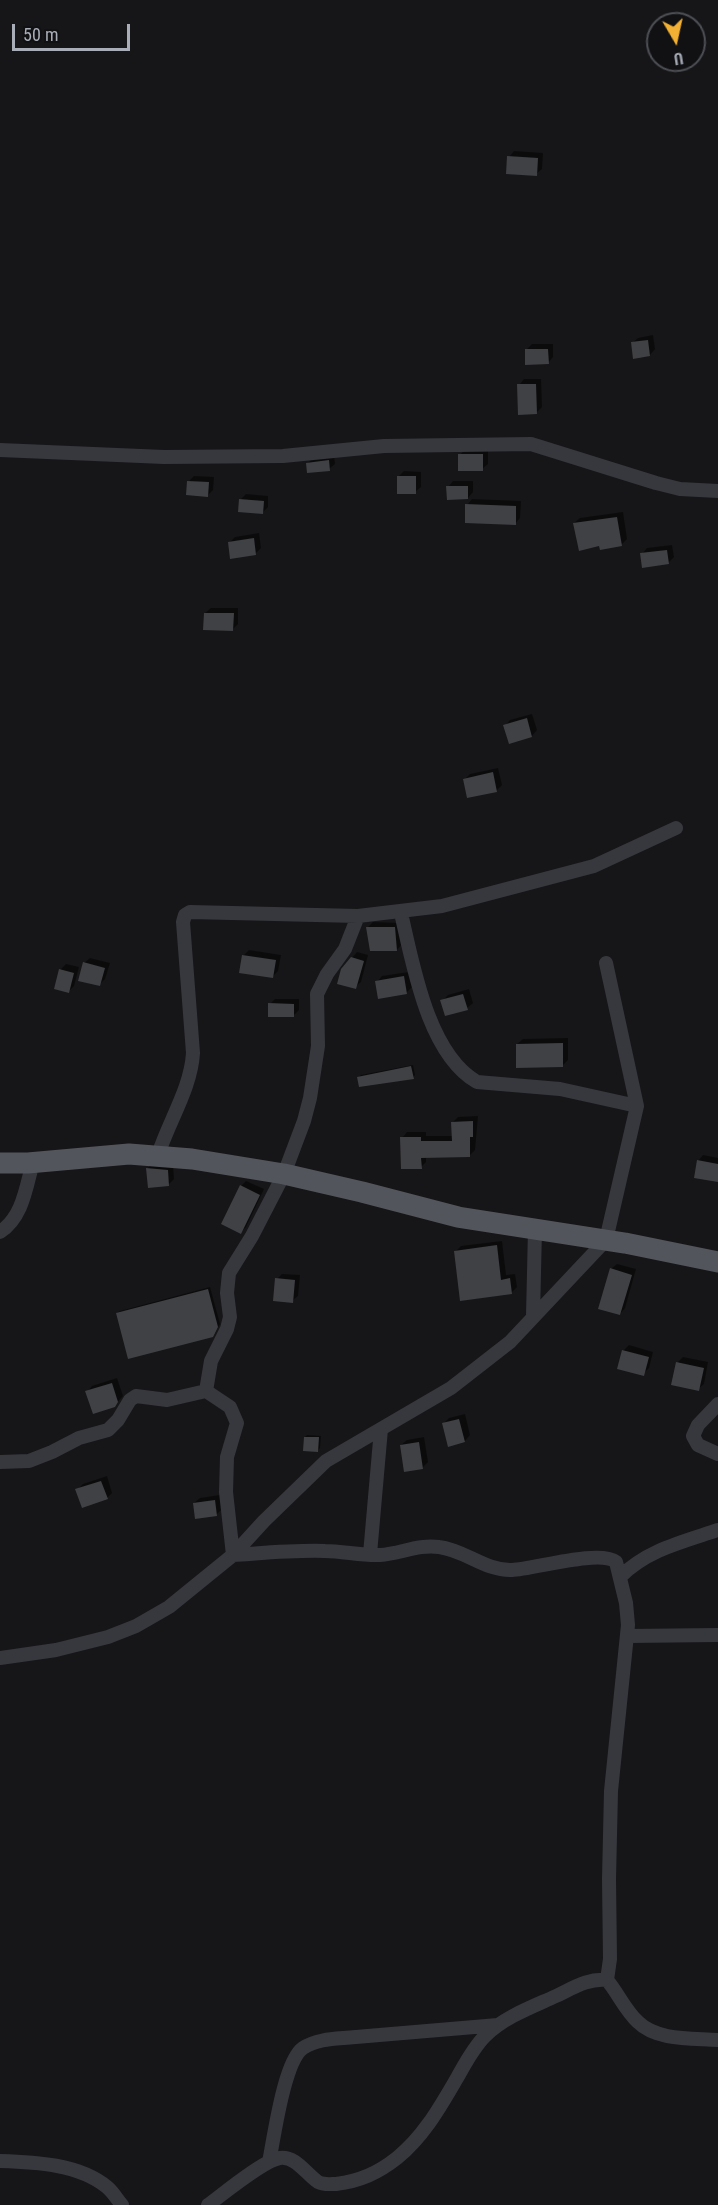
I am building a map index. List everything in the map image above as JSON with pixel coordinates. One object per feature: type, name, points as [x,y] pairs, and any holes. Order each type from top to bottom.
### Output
[{"type":"main road","points":[[0,1163],[129,1154],[158,1155],[284,1174],[458,1217],[606,1240],[718,1262]]},
{"type":"street","points":[[0,450],[164,457],[283,456],[384,446],[531,444],[656,483],[680,489],[718,491]]},
{"type":"street","points":[[158,1155],[165,1133],[188,1083],[192,1066],[193,1053],[183,922],[185,915],[190,912],[358,916],[401,913],[442,906],[594,866],[676,828]]},
{"type":"street","points":[[401,913],[418,988],[447,1056],[466,1076],[477,1082],[560,1089],[637,1106]]},
{"type":"street","points":[[206,1391],[211,1361],[227,1329],[230,1317],[227,1293],[229,1273],[236,1258],[252,1236],[284,1174],[310,1098],[318,1046],[317,994],[327,974],[345,949],[358,916]]},
{"type":"street","points":[[0,1658],[56,1650],[108,1637],[136,1626],[169,1607],[233,1555],[264,1521],[326,1461],[451,1388],[510,1342],[606,1240],[637,1106],[606,963]]},
{"type":"street","points":[[0,1232],[15,1218],[22,1206],[33,1162]]},
{"type":"street","points":[[533,1316],[536,1229]]},
{"type":"street","points":[[0,1462],[28,1461],[79,1438],[108,1430],[118,1420],[130,1400],[136,1396],[167,1400],[206,1391],[230,1407],[237,1423],[227,1457],[226,1492],[233,1555]]},
{"type":"street","points":[[718,1404],[698,1425],[693,1436],[698,1445],[718,1454]]},
{"type":"street","points":[[370,1554],[381,1429]]},
{"type":"street","points":[[620,1577],[634,1564],[652,1553],[718,1530]]},
{"type":"street","points":[[233,1555],[326,1551],[386,1554],[424,1546],[437,1546],[456,1551],[490,1566],[513,1570],[560,1561],[608,1557],[616,1562],[626,1603],[628,1636],[611,1791],[610,1959],[607,1980],[639,2023],[650,2030],[669,2036],[718,2040]]},
{"type":"street","points":[[628,1636],[718,1635]]},
{"type":"street","points":[[208,2205],[269,2162],[281,2158],[291,2160],[320,2183],[360,2181],[378,2172],[420,2136],[474,2050],[498,2025],[581,1983],[591,1980],[607,1980]]},
{"type":"street","points":[[269,2162],[284,2089],[293,2060],[303,2048],[327,2040],[498,2025]]},
{"type":"street","points":[[0,2161],[25,2162],[89,2175],[109,2188],[122,2205]]},
{"type":"building","points":[[507,156],[538,158],[537,176],[506,174]]},
{"type":"building","points":[[648,340],[650,356],[633,359],[631,342]]},
{"type":"building","points":[[525,349],[548,349],[549,364],[525,365]]},
{"type":"building","points":[[517,384],[536,384],[537,414],[518,415]]},
{"type":"building","points":[[458,454],[483,454],[483,471],[458,471]]},
{"type":"building","points":[[329,460],[330,471],[307,473],[306,463]]},
{"type":"building","points":[[397,476],[416,476],[416,494],[397,494]]},
{"type":"building","points":[[187,481],[209,482],[208,497],[186,495]]},
{"type":"building","points":[[446,486],[468,486],[468,499],[447,500]]},
{"type":"building","points":[[239,499],[264,501],[263,514],[238,512]]},
{"type":"building","points":[[465,504],[516,506],[516,525],[465,523]]},
{"type":"building","points":[[617,517],[622,546],[600,550],[599,546],[579,551],[573,523]]},
{"type":"building","points":[[254,538],[256,555],[230,559],[228,542]]},
{"type":"building","points":[[667,550],[669,564],[642,568],[640,553]]},
{"type":"building","points":[[204,613],[234,613],[233,631],[203,630]]},
{"type":"building","points":[[527,718],[532,737],[509,744],[503,725]]},
{"type":"building","points":[[493,772],[497,792],[467,798],[463,779]]},
{"type":"building","points":[[366,927],[395,927],[397,951],[370,951]]},
{"type":"building","points":[[242,955],[276,960],[273,978],[239,973]]},
{"type":"building","points":[[351,957],[364,961],[356,989],[337,984],[341,969]]},
{"type":"building","points":[[83,962],[105,968],[100,986],[78,981]]},
{"type":"building","points":[[59,969],[74,973],[69,993],[54,989]]},
{"type":"building","points":[[404,976],[407,994],[378,999],[375,981]]},
{"type":"building","points":[[463,994],[468,1010],[445,1016],[440,1000]]},
{"type":"building","points":[[268,1003],[294,1004],[294,1017],[268,1017]]},
{"type":"building","points":[[563,1043],[563,1067],[516,1068],[516,1044]]},
{"type":"building","points":[[411,1066],[414,1079],[359,1087],[357,1077]]},
{"type":"building","points":[[473,1121],[470,1157],[421,1158],[422,1169],[401,1169],[400,1137],[421,1137],[421,1141],[452,1141],[451,1122]]},
{"type":"building","points":[[697,1160],[718,1164],[718,1182],[694,1178]]},
{"type":"building","points":[[146,1168],[168,1170],[169,1186],[148,1188]]},
{"type":"building","points":[[240,1185],[260,1195],[241,1234],[221,1224]]},
{"type":"building","points":[[497,1245],[501,1280],[510,1278],[512,1294],[460,1301],[454,1251]]},
{"type":"building","points":[[610,1268],[632,1275],[620,1315],[598,1309]]},
{"type":"building","points":[[275,1278],[295,1280],[293,1303],[273,1301]]},
{"type":"building","points":[[208,1289],[218,1327],[213,1337],[128,1359],[116,1313]]},
{"type":"building","points":[[622,1350],[649,1357],[644,1376],[617,1369]]},
{"type":"building","points":[[676,1362],[704,1368],[699,1391],[671,1385]]},
{"type":"building","points":[[112,1383],[118,1402],[115,1407],[93,1414],[85,1391]]},
{"type":"building","points":[[459,1419],[465,1442],[448,1447],[442,1423]]},
{"type":"building","points":[[304,1437],[319,1437],[318,1452],[303,1451]]},
{"type":"building","points":[[419,1442],[423,1469],[404,1472],[400,1445]]},
{"type":"building","points":[[101,1481],[108,1499],[82,1508],[75,1489]]},
{"type":"building","points":[[215,1500],[217,1516],[195,1519],[193,1503]]}]
